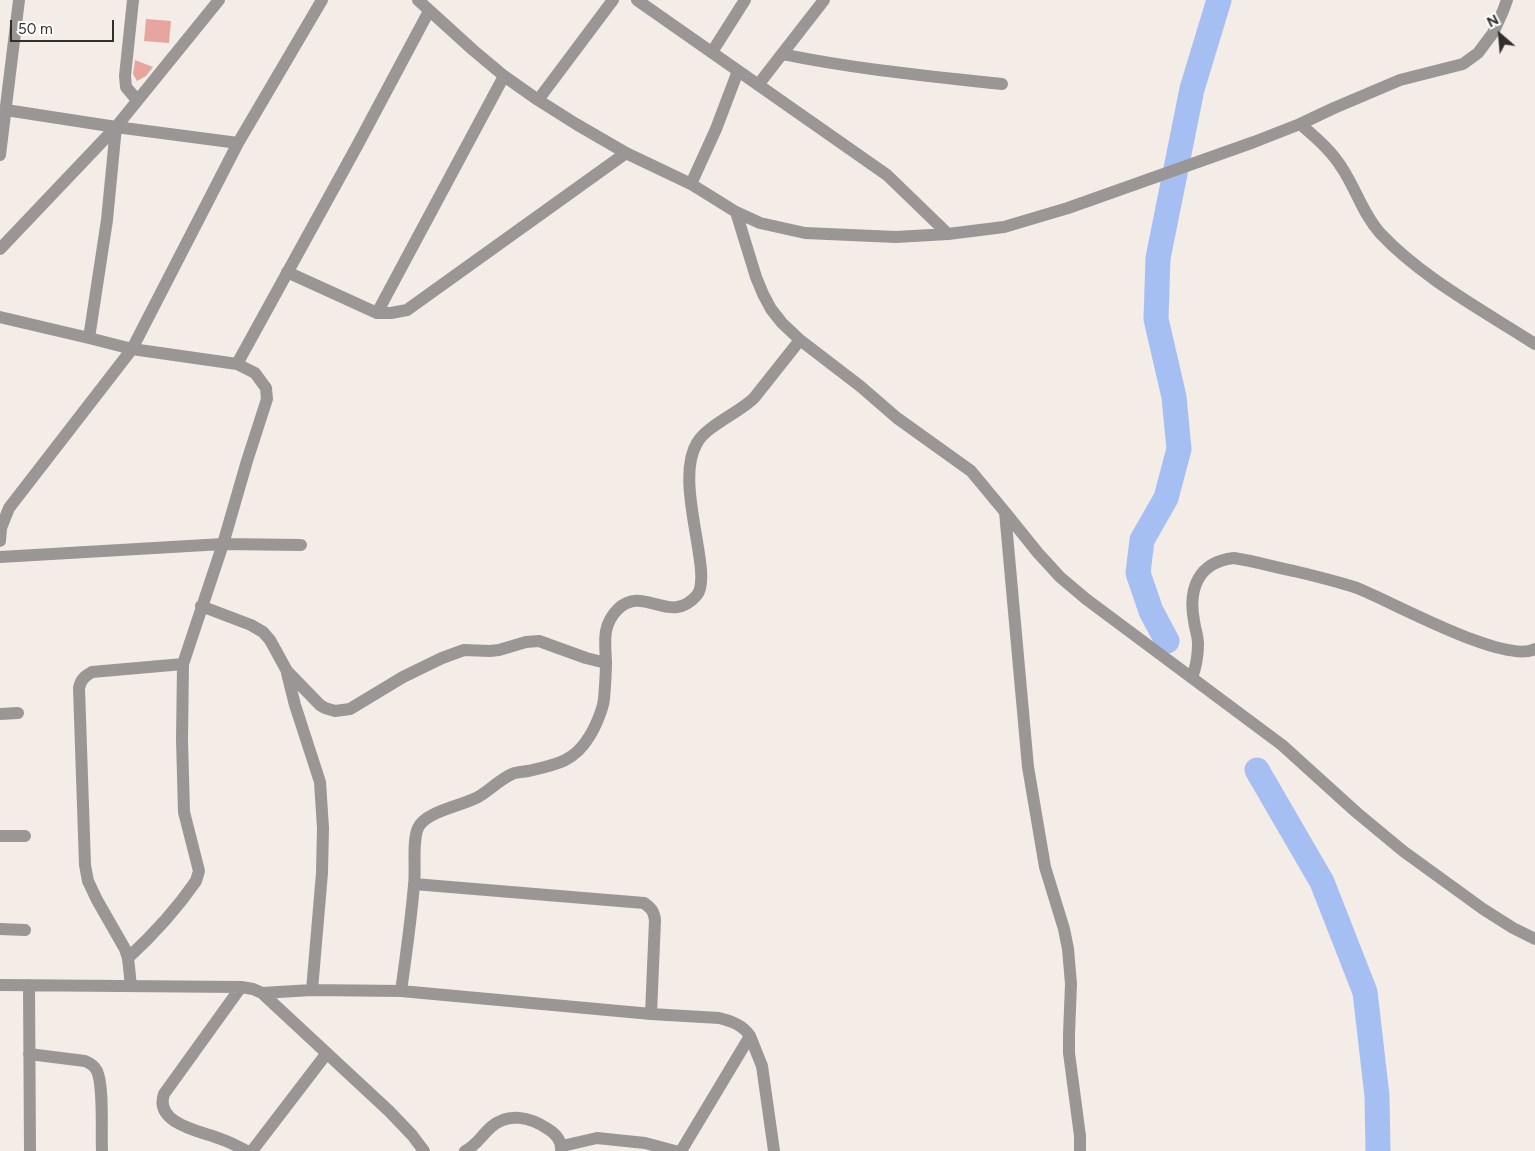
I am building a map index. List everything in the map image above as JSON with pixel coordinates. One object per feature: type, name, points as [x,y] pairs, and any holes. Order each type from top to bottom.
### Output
[{"type":"street","points":[[0,155],[18,0]]},
{"type":"street","points":[[133,0],[125,76],[126,87],[137,100]]},
{"type":"street","points":[[0,249],[116,127],[219,0]]},
{"type":"street","points":[[0,541],[1,528],[9,508],[132,349],[238,143],[322,0]]},
{"type":"street","points":[[418,0],[504,76],[538,100],[626,153],[691,184],[736,212],[760,223],[805,233],[896,237],[948,234],[1004,227],[1068,208],[1254,142],[1400,80],[1463,64],[1478,53],[1493,33],[1507,0]]},
{"type":"street","points":[[538,100],[613,0]]},
{"type":"street","points":[[637,0],[887,175],[948,234]]},
{"type":"street","points":[[712,52],[745,0]]},
{"type":"street","points":[[758,85],[824,0]]},
{"type":"street","points":[[237,364],[429,11]]},
{"type":"street","points":[[782,54],[809,60],[909,74],[1002,84]]},
{"type":"street","points":[[691,184],[716,129],[738,71]]},
{"type":"street","points":[[377,313],[504,76]]},
{"type":"street","points":[[6,110],[238,143]]},
{"type":"street","points":[[1300,124],[1329,150],[1341,166],[1369,219],[1396,249],[1418,268],[1535,344]]},
{"type":"street","points":[[89,338],[107,220],[116,127]]},
{"type":"street","points":[[287,272],[377,313],[406,310],[417,304],[626,153]]},
{"type":"street","points":[[736,212],[763,294],[770,309],[782,323],[800,340],[860,386],[897,418],[970,471],[1060,577],[1086,599],[1282,745],[1356,812],[1403,851],[1483,909],[1535,939]]},
{"type":"street","points":[[0,317],[132,349],[237,364],[256,373],[266,388],[267,399],[183,664],[182,740],[184,812],[199,870],[198,875],[196,881],[174,911],[128,958]]},
{"type":"street","points":[[401,991],[414,884],[415,839],[421,823],[434,814],[478,797],[502,779],[514,774],[555,765],[568,760],[581,749],[591,735],[604,701],[606,663],[604,638],[611,617],[625,604],[641,600],[669,608],[679,607],[690,601],[700,590],[700,565],[689,484],[696,443],[708,430],[746,406],[800,340]]},
{"type":"street","points":[[1005,512],[1028,766],[1045,867],[1068,948],[1071,984],[1069,1053],[1080,1136],[1080,1151]]},
{"type":"street","points":[[0,556],[222,544],[302,544]]},
{"type":"street","points":[[1192,678],[1198,654],[1192,606],[1195,585],[1199,576],[1212,565],[1234,558],[1358,589],[1427,621],[1503,649],[1526,652],[1535,649]]},
{"type":"street","points":[[201,606],[251,626],[263,632],[270,640],[286,672],[305,740],[320,782],[323,828],[322,873],[312,990]]},
{"type":"street","points":[[286,672],[320,705],[335,711],[343,711],[358,705],[403,677],[442,658],[464,650],[499,650],[526,642],[539,641],[606,663]]},
{"type":"street","points":[[131,986],[128,958],[125,949],[97,900],[88,881],[85,865],[79,688],[84,677],[92,672],[183,664]]},
{"type":"street","points":[[0,714],[18,713]]},
{"type":"street","points":[[0,836],[25,836]]},
{"type":"street","points":[[414,884],[644,903],[653,912],[655,920],[651,1014]]},
{"type":"street","points":[[0,930],[25,930]]},
{"type":"street","points":[[0,985],[241,986],[253,989],[262,993],[389,1112],[412,1135],[424,1151]]},
{"type":"street","points":[[29,985],[30,1151]]},
{"type":"street","points":[[241,986],[164,1094],[162,1107],[165,1112],[180,1124],[228,1141],[247,1151]]},
{"type":"street","points":[[262,993],[312,990],[401,991],[651,1014],[719,1018],[730,1021],[742,1027],[750,1036],[758,1053],[762,1066],[774,1151]]},
{"type":"street","points":[[681,1151],[750,1036]]},
{"type":"street","points":[[252,1151],[326,1053]]},
{"type":"street","points":[[30,1054],[85,1061],[92,1064],[96,1069],[100,1081],[102,1151]]},
{"type":"street","points":[[465,1151],[482,1139],[487,1131],[496,1123],[510,1117],[527,1119],[540,1124],[555,1134],[562,1149],[596,1138],[645,1143],[675,1151]]},
{"type":"building","points":[[146,19],[171,21],[169,43],[144,41]]},
{"type":"building","points":[[135,60],[153,67],[146,76],[137,81],[133,74]]},
{"type":"waterway","points":[[1167,641],[1151,611],[1138,573],[1142,540],[1166,498],[1179,449],[1174,397],[1156,319],[1158,258],[1192,89],[1219,0]]},
{"type":"waterway","points":[[1257,770],[1322,882],[1365,992],[1377,1096],[1378,1151]]}]
